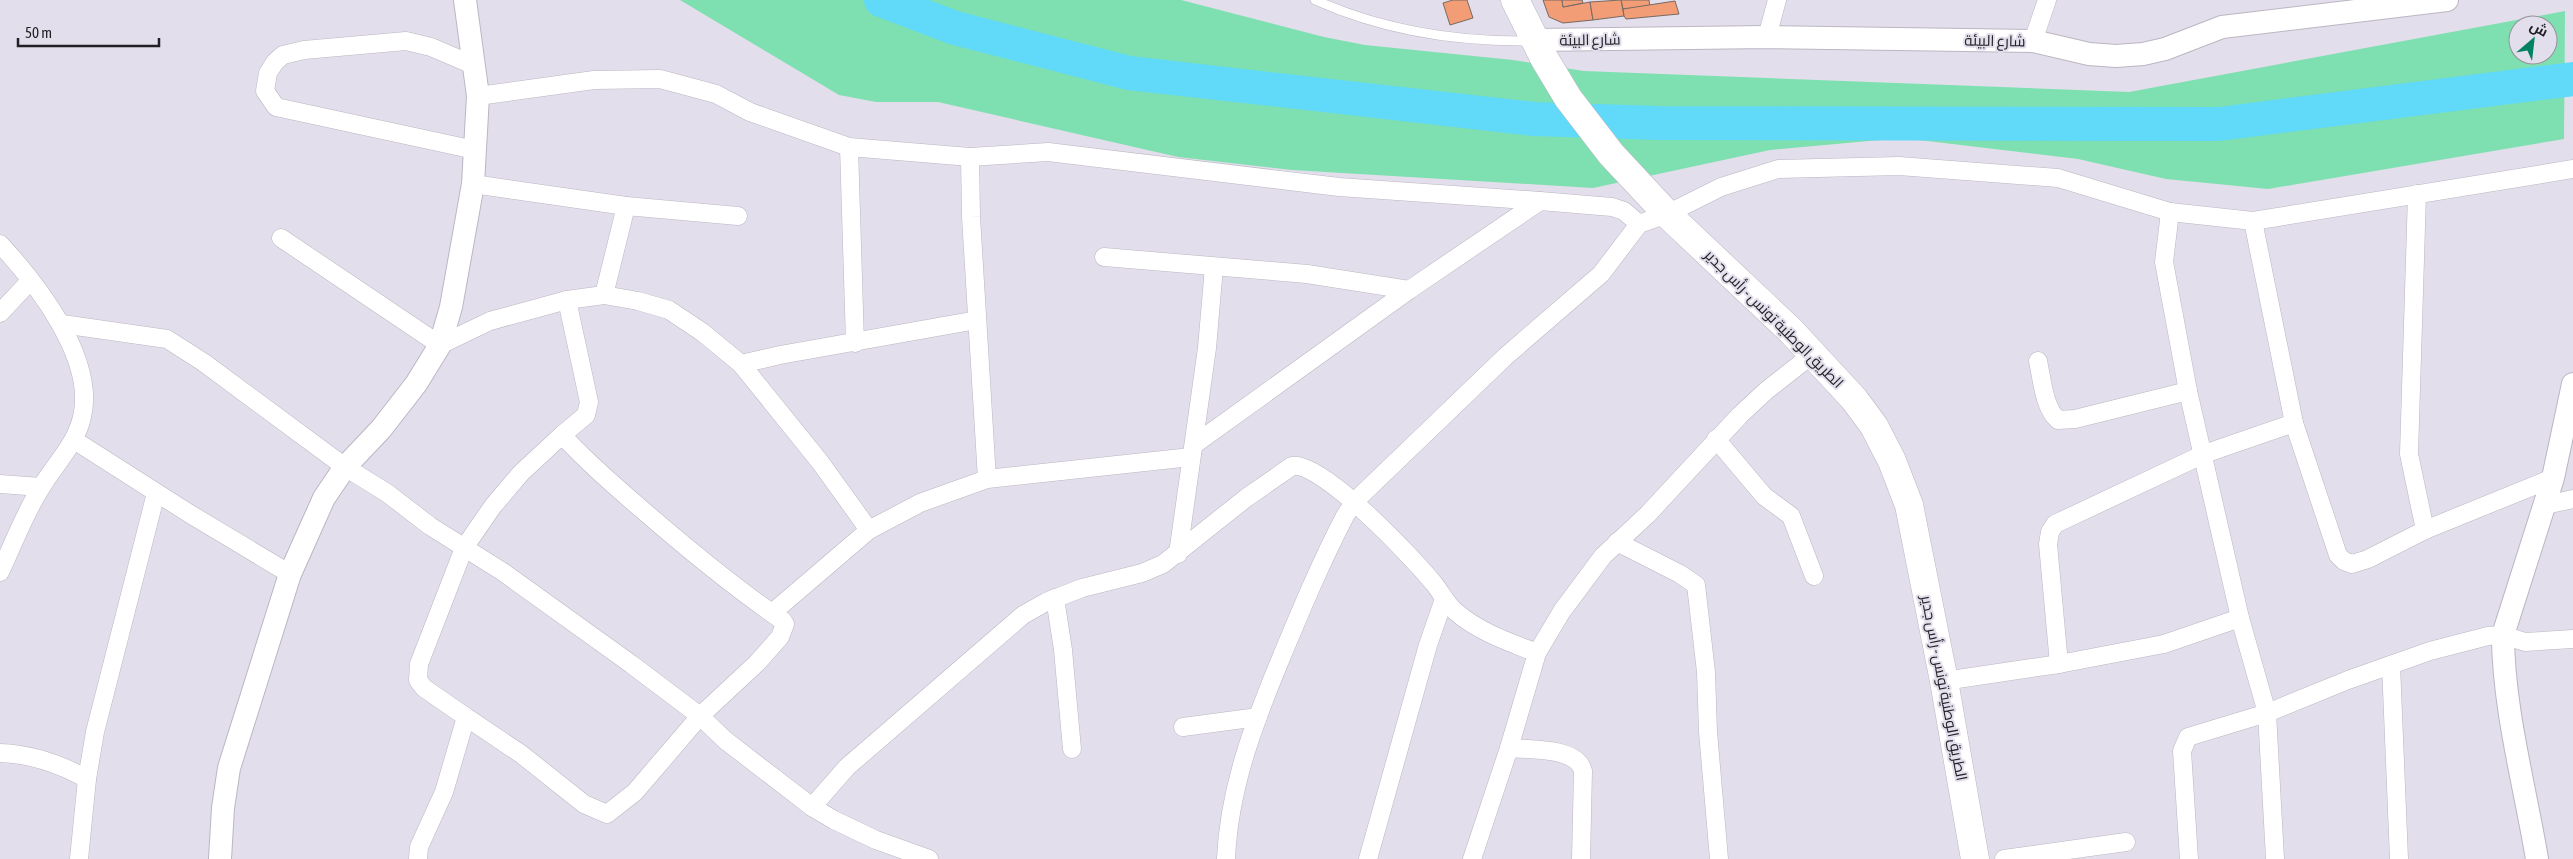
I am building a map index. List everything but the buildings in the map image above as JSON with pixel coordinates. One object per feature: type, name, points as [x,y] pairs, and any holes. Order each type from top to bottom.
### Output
[{"type":"main road","name":"الطريق الوطنية تونس - رأس جدير","points":[[1515,0],[1568,98],[1611,154],[1667,214],[1813,354],[1874,426],[1892,461],[1909,506],[1944,682],[1975,859]]},
{"type":"street","points":[[220,859],[223,808],[229,768],[290,574],[324,498],[345,467],[381,429],[416,384],[440,345],[451,307],[473,184],[478,96],[464,0]]},
{"type":"street","points":[[1767,37],[1777,0]]},
{"type":"street","points":[[2033,41],[2047,0]]},
{"type":"street","name":"شارع البيئة","points":[[1540,49],[1767,37],[2033,41],[2088,54],[2116,56],[2143,54],[2222,27],[2447,0]]},
{"type":"street","points":[[473,65],[431,47],[406,41],[304,50],[284,55],[275,62],[265,80],[265,91],[276,107],[475,150]]},
{"type":"street","points":[[478,96],[594,80],[660,79],[716,94],[750,112],[849,147],[970,157],[1048,152],[1338,187],[1612,207],[1624,211],[1639,224]]},
{"type":"street","points":[[849,147],[855,343]]},
{"type":"street","points":[[970,157],[971,217],[987,479]]},
{"type":"street","points":[[1226,859],[1232,805],[1241,766],[1258,717],[1299,613],[1327,551],[1354,502],[1500,361],[1601,274],[1639,224],[1667,214],[1721,187],[1778,169],[1900,166],[2058,178],[2170,212],[2253,221],[2573,170]]},
{"type":"street","points":[[473,184],[626,206],[738,216]]},
{"type":"street","points":[[2417,194],[2409,454],[2425,530]]},
{"type":"street","points":[[772,613],[869,530],[920,503],[987,479],[1193,451],[1409,290],[1540,201]]},
{"type":"street","points":[[604,295],[626,206]]},
{"type":"street","points":[[2170,212],[2164,262],[2188,391],[2204,454],[2240,618],[2267,713],[2275,859]]},
{"type":"street","points":[[2253,221],[2294,423],[2338,555],[2344,562],[2352,564],[2368,559],[2425,530],[2553,478]]},
{"type":"street","points":[[282,238],[440,345]]},
{"type":"street","points":[[0,244],[62,324],[81,378],[84,398],[82,417],[74,440],[41,487],[0,572]]},
{"type":"street","points":[[1104,257],[1334,277],[1409,290]]},
{"type":"street","points":[[1178,554],[1193,451],[1214,267]]},
{"type":"street","points":[[0,313],[30,281]]},
{"type":"street","points":[[440,345],[490,321],[567,300],[604,295],[669,310],[702,332],[741,364],[820,462],[869,530]]},
{"type":"street","points":[[562,435],[586,461],[687,548],[785,624],[780,637],[741,679],[700,716],[635,792],[607,814],[584,804],[521,754],[424,688],[418,680],[417,673],[464,548],[493,506],[521,473],[562,435],[586,415],[588,402],[567,300]]},
{"type":"street","points":[[741,364],[780,355],[978,320]]},
{"type":"street","points":[[62,324],[167,339],[203,362],[345,467],[387,493],[464,548],[503,572],[700,716],[725,740],[812,807],[876,840],[930,859]]},
{"type":"street","points":[[1472,859],[1509,748],[1537,653],[1581,584],[1617,542],[1648,514],[1716,439],[1767,390],[1813,354]]},
{"type":"street","points":[[2038,361],[2049,407],[2052,415],[2058,420],[2075,419],[2188,391]]},
{"type":"street","points":[[2537,859],[2509,705],[2503,660],[2503,635],[2553,478],[2573,384]]},
{"type":"street","points":[[2059,664],[2048,544],[2050,532],[2055,524],[2204,454],[2294,423]]},
{"type":"street","points":[[1716,439],[1764,496],[1791,516],[1814,576]]},
{"type":"street","points":[[74,440],[156,493],[290,574]]},
{"type":"street","points":[[812,807],[847,767],[1023,615],[1055,598],[1082,588],[1142,573],[1163,564],[1178,554],[1246,498],[1292,466],[1299,465],[1314,471],[1354,502],[1414,562],[1444,599],[1469,622],[1537,653]]},
{"type":"street","points":[[0,484],[41,487]]},
{"type":"street","points":[[79,859],[87,779],[95,732],[156,493]]},
{"type":"street","points":[[2545,505],[2573,498]]},
{"type":"street","points":[[1617,542],[1680,574],[1696,585],[1706,672],[1708,732],[1719,859]]},
{"type":"street","points":[[1055,598],[1064,660],[1072,749]]},
{"type":"street","points":[[1368,859],[1428,645],[1444,599]]},
{"type":"street","points":[[1944,682],[2059,664],[2164,644],[2240,618]]},
{"type":"street","points":[[2189,859],[2182,751],[2184,741],[2188,736],[2267,713],[2430,651],[2488,636],[2503,635],[2526,642],[2573,639]]},
{"type":"street","points":[[2391,665],[2399,859]]},
{"type":"street","points":[[418,859],[419,847],[444,792],[466,717]]},
{"type":"street","points":[[1183,727],[1258,717]]},
{"type":"street","points":[[1509,748],[1563,753],[1574,757],[1581,763],[1583,770],[1582,859]]},
{"type":"street","points":[[0,753],[30,757],[52,763],[87,779]]},
{"type":"street","points":[[2004,859],[2126,842]]},
{"type":"lane","points":[[1315,0],[1390,27],[1457,39],[1540,49]]},
{"type":"green space","points":[[680,0],[1181,0],[1324,37],[1365,45],[1513,60],[1584,71],[2129,92],[2508,22],[2508,65],[2558,65],[2558,15],[2543,15],[2565,11],[2564,139],[2268,189],[2166,179],[2078,159],[1902,138],[1770,150],[1593,188],[1292,170],[1178,157],[938,102],[876,102],[839,95]]},
{"type":"waterway","points":[[881,0],[955,28],[1129,73],[1534,119],[1659,123],[2219,124],[2573,79]]}]
